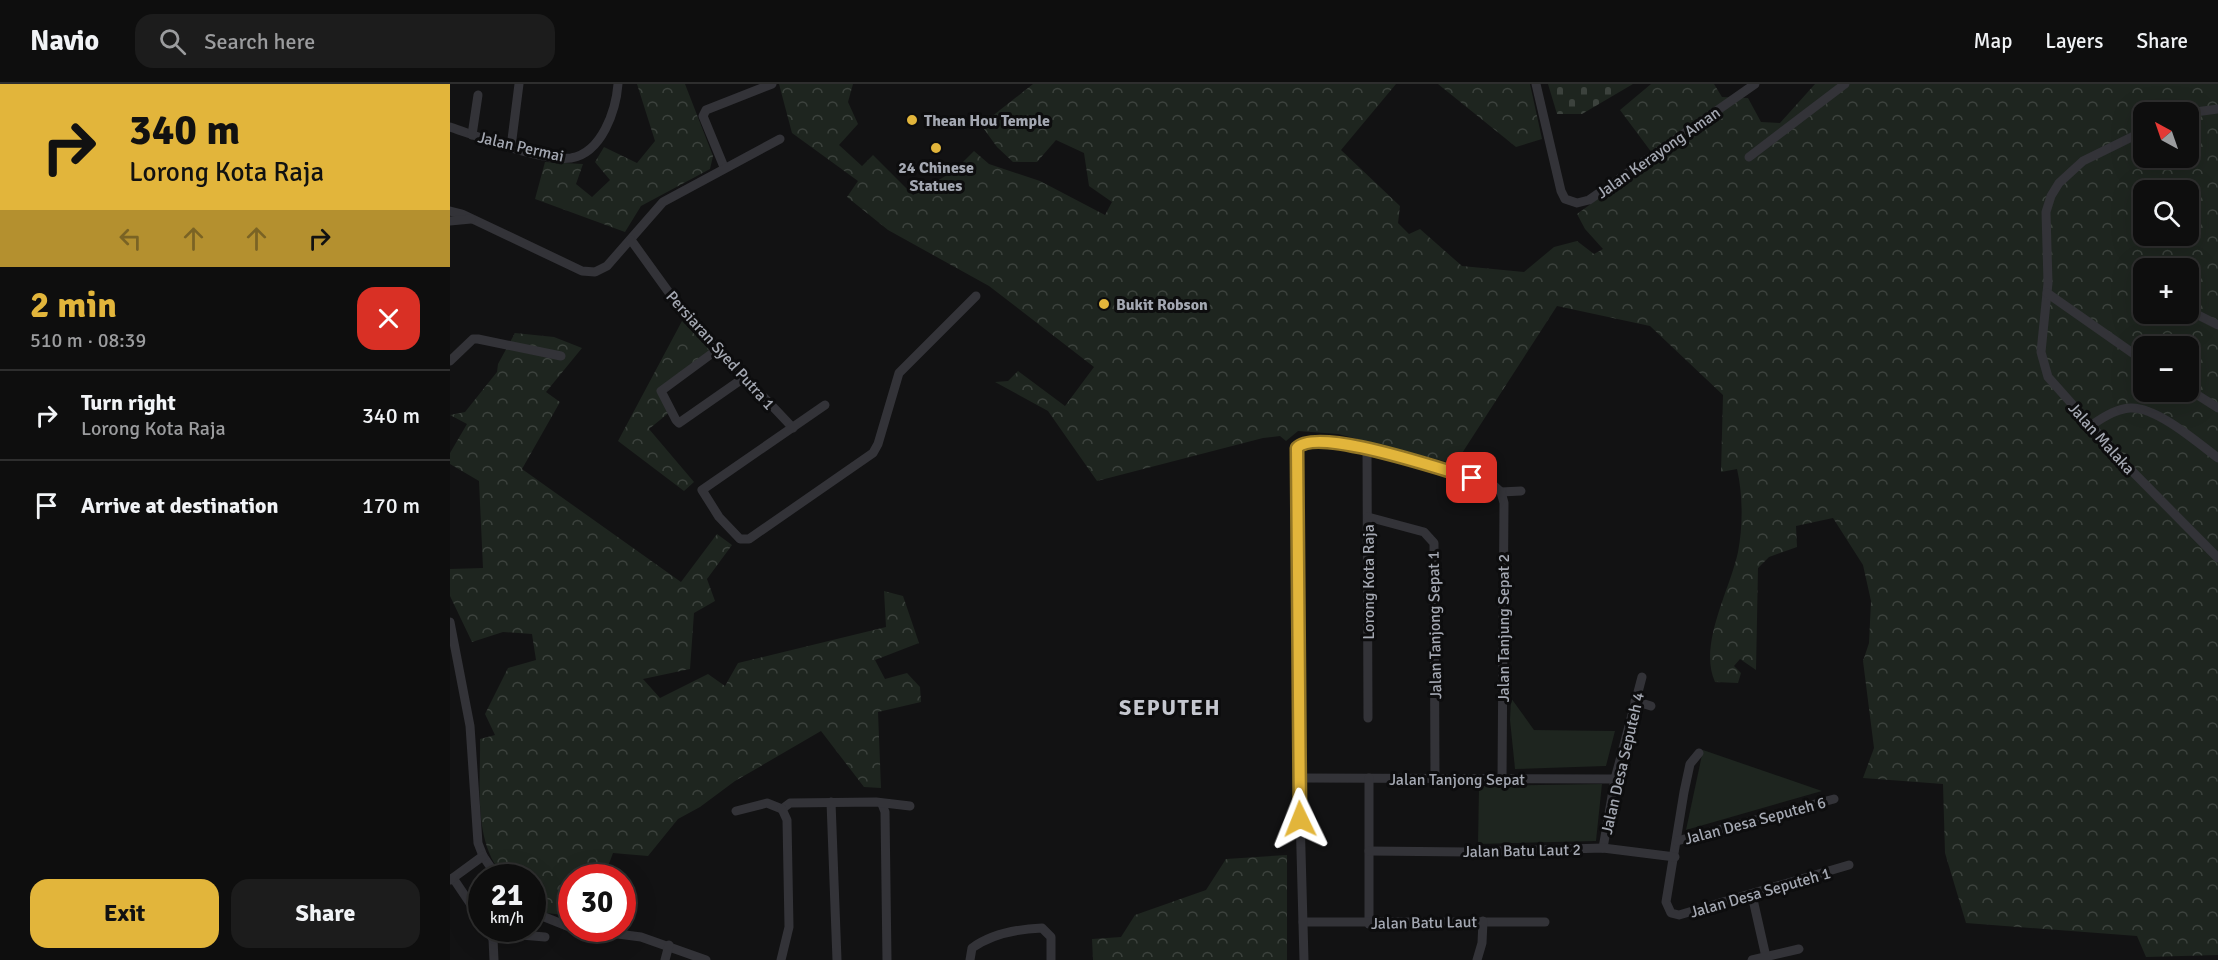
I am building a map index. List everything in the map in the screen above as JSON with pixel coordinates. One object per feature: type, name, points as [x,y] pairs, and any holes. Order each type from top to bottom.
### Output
[{"type":"street","points":[[511,147],[519,84]]},
{"type":"street","name":"Jalan Permai","points":[[450,128],[511,147],[570,158],[583,153],[610,123],[615,109],[618,84]]},
{"type":"street","points":[[736,84],[740,95]]},
{"type":"street","points":[[724,167],[703,116],[711,106],[771,84]]},
{"type":"street","name":"Jalan Kerayong Aman","points":[[1536,84],[1561,191],[1569,201],[1577,203],[1589,200],[1755,84]]},
{"type":"street","points":[[1749,157],[1810,108],[1845,84]]},
{"type":"street","points":[[472,135],[478,95]]},
{"type":"street","points":[[2199,112],[2218,109]]},
{"type":"street","name":"Jalan Malaka","points":[[2133,136],[2083,161],[2059,183],[2046,212],[2047,293],[2041,352],[2048,377],[2128,467],[2218,558]]},
{"type":"street","points":[[450,211],[589,272],[607,266],[657,207],[724,167],[780,139]]},
{"type":"street","points":[[450,220],[471,219]]},
{"type":"street","name":"Persiaran Syed Putra 1","points":[[631,240],[683,312],[793,428]]},
{"type":"street","points":[[2047,293],[2133,353]]},
{"type":"street","points":[[825,405],[702,490],[702,494],[719,517],[740,539],[749,540],[877,449],[899,373],[976,296]]},
{"type":"street","points":[[2199,316],[2218,325]]},
{"type":"street","points":[[450,361],[473,339],[561,356]]},
{"type":"street","points":[[718,348],[661,391],[679,423],[745,377]]},
{"type":"street","points":[[2199,396],[2218,408]]},
{"type":"street","points":[[2092,425],[2118,410],[2132,407],[2158,417],[2189,435],[2218,458]]},
{"type":"street","points":[[1304,960],[1299,778],[1297,448],[1306,442],[1367,447],[1491,483],[1501,492],[1521,491]]},
{"type":"street","name":"Lorong Kota Raja","points":[[1367,447],[1368,718]]},
{"type":"street","name":"Jalan Tanjung Sepat 2","points":[[1501,492],[1504,502],[1502,779]]},
{"type":"street","name":"Jalan Tanjong Sepat 1","points":[[1368,517],[1424,532],[1434,543],[1436,779]]},
{"type":"street","points":[[450,622],[470,726],[475,825],[483,856],[488,864]]},
{"type":"street","name":"Jalan Desa Seputeh 4","points":[[1603,848],[1615,779],[1642,677]]},
{"type":"street","points":[[1635,701],[1651,706]]},
{"type":"street","points":[[1675,857],[1690,764],[1699,753]]},
{"type":"street","name":"Jalan Tanjong Sepat","points":[[1299,778],[1615,779]]},
{"type":"street","points":[[1369,778],[1370,924]]},
{"type":"street","name":"Jalan Desa Seputeh 6","points":[[1677,841],[1833,799]]},
{"type":"street","points":[[831,802],[837,960]]},
{"type":"street","points":[[736,810],[766,803],[782,808],[790,803],[831,802],[876,802],[910,806]]},
{"type":"street","points":[[882,804],[885,812],[886,960]]},
{"type":"street","points":[[782,808],[787,820],[789,927],[782,960]]},
{"type":"street","name":"Jalan Batu Laut 2","points":[[1369,850],[1469,852],[1603,848],[1675,857]]},
{"type":"street","points":[[468,901],[452,879],[483,856]]},
{"type":"street","name":"Jalan Desa Seputeh 1","points":[[1675,857],[1666,902],[1671,914],[1679,915],[1850,865]]},
{"type":"street","points":[[1752,895],[1766,957]]},
{"type":"street","points":[[1477,960],[1482,943],[1483,921]]},
{"type":"street","name":"Jalan Batu Laut","points":[[1303,922],[1370,924],[1545,922]]},
{"type":"street","points":[[970,960],[972,948],[981,941],[1009,933],[1042,928],[1051,938],[1051,960]]},
{"type":"street","points":[[636,936],[669,945],[705,960]]},
{"type":"street","points":[[493,942],[494,960]]},
{"type":"street","points":[[665,960],[669,945]]},
{"type":"street","points":[[1752,960],[1799,949]]},
{"type":"green space","points":[[637,84],[685,84],[713,156],[710,169],[641,206],[625,232],[535,199],[545,162],[583,164],[576,184],[592,197],[610,180],[595,162],[604,147],[637,163],[655,141]]},
{"type":"green space","points":[[779,84],[853,84],[848,102],[858,124],[839,145],[862,166],[873,155],[913,195],[954,171],[974,151],[989,164],[1040,181],[1105,215],[1112,202],[1089,186],[1084,153],[1056,140],[1037,162],[1013,162],[997,147],[981,125],[1033,84],[1396,84],[1341,150],[1400,206],[1398,223],[1409,234],[1420,229],[1462,266],[1524,272],[1554,247],[1577,241],[1594,254],[1603,249],[1585,229],[1577,214],[1655,157],[1620,110],[1651,84],[1714,84],[1722,97],[1748,98],[1761,122],[1780,123],[1815,84],[2218,84],[2218,955],[2146,957],[2137,936],[1966,923],[1945,853],[1943,784],[1863,778],[1874,748],[1863,661],[1869,643],[1871,601],[1863,565],[1833,518],[1796,526],[1797,547],[1769,557],[1758,568],[1756,670],[1740,659],[1734,666],[1741,673],[1738,683],[1715,682],[1710,651],[1717,617],[1738,552],[1742,510],[1739,479],[1737,469],[1721,472],[1723,395],[1650,326],[1557,306],[1455,464],[1338,434],[1298,431],[1286,441],[1280,436],[1263,438],[1097,481],[1048,411],[995,382],[1008,381],[1018,371],[1065,406],[1094,367],[989,286],[888,230],[847,197],[858,181],[792,133]]},
{"type":"green space","points":[[1438,84],[1530,84],[1542,139],[1516,147]]},
{"type":"green space","points":[[1548,84],[1633,84],[1582,114],[1557,114]]},
{"type":"green space","points":[[682,321],[717,358],[703,356],[658,393],[671,411],[649,429],[694,482],[684,491],[618,441]]},
{"type":"green space","points":[[515,333],[554,337],[582,348],[546,392],[560,402],[522,469],[681,582],[717,534],[732,545],[707,579],[715,601],[694,613],[690,669],[643,679],[660,698],[708,674],[725,686],[738,663],[886,627],[884,591],[903,596],[919,643],[875,660],[885,679],[907,673],[920,687],[921,702],[878,712],[881,788],[864,787],[821,731],[735,781],[700,807],[678,819],[648,856],[613,853],[609,864],[558,864],[558,914],[546,912],[546,864],[495,864],[487,848],[480,812],[480,739],[495,735],[485,714],[508,668],[536,660],[532,634],[503,632],[472,642],[450,596],[450,569],[483,568],[479,481],[450,464],[450,453],[467,424],[450,415],[465,412],[497,372],[498,364]]},
{"type":"green space","points":[[1511,698],[1534,730],[1615,731],[1606,766],[1515,769],[1510,720]]},
{"type":"green space","points":[[1703,750],[1822,791],[1686,830]]},
{"type":"green space","points":[[1602,784],[1596,841],[1478,844],[1479,786]]},
{"type":"green space","points":[[1287,855],[1287,960],[1093,960],[1092,939],[1121,937],[1135,915],[1206,890],[1226,859]]},
{"type":"place","name":"Thean Hou Temple","points":[[912,120]]},
{"type":"place","name":"24 Chinese Statues","points":[[936,148]]},
{"type":"place","name":"Bukit Robson","points":[[1104,304]]},
{"type":"district","name":"SEPUTEH","points":[[1170,707]]},
{"type":"route","points":[[1300,819],[1297,448],[1306,442],[1367,447],[1472,478]]}]
